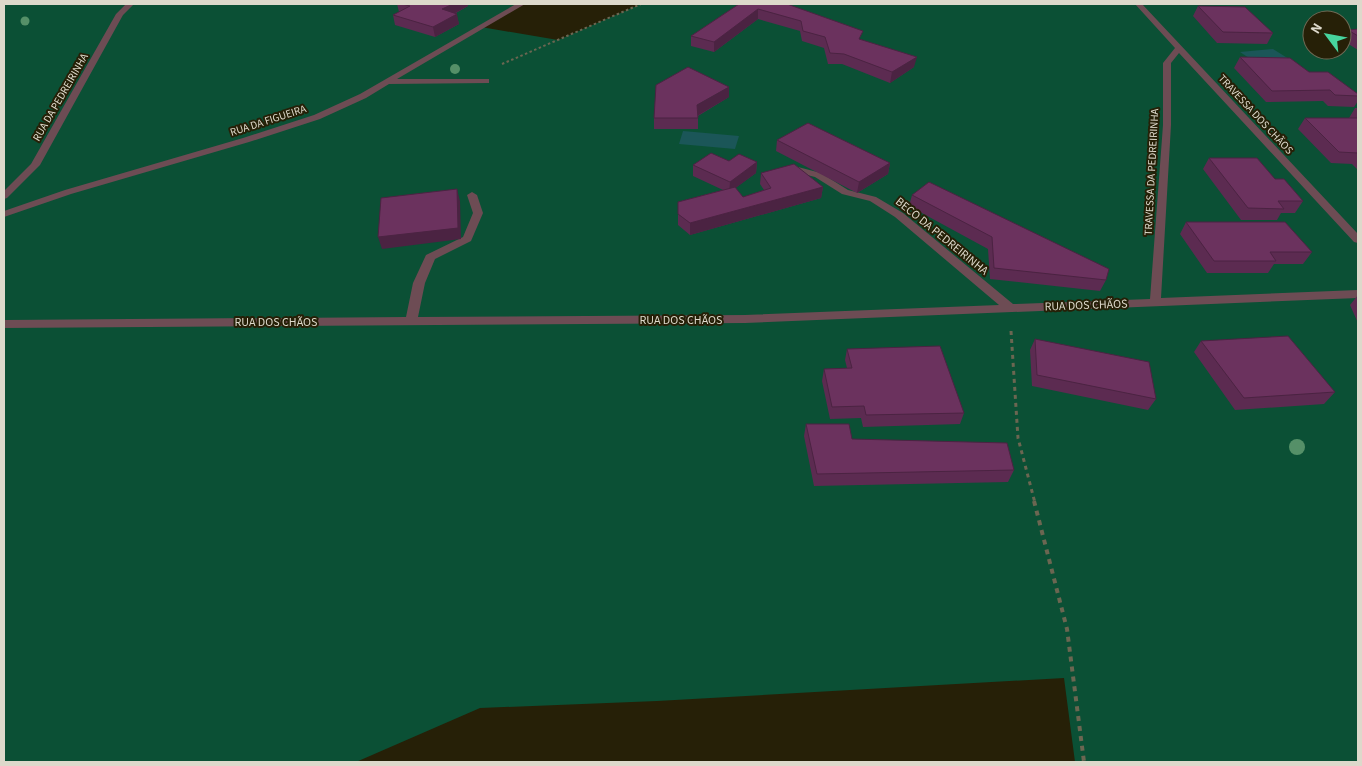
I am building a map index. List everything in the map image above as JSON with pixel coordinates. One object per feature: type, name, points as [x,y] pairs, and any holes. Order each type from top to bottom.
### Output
[{"type":"street","name":"RUA DA PEDREIRINHA","points":[[4,196],[35,165],[120,14],[130,4]]},
{"type":"street","name":"RUA DA FIGUEIRA","points":[[4,214],[68,192],[246,140],[317,117],[363,96],[521,4]]},
{"type":"street","name":"TRAVESSA DOS CHÃOS","points":[[1138,4],[1358,240]]},
{"type":"street","name":"TRAVESSA DA PEDREIRINHA","points":[[1155,302],[1167,124],[1167,63],[1180,48]]},
{"type":"street","points":[[386,82],[486,81]]},
{"type":"street","name":"BECO DA PEDREIRINHA","points":[[798,170],[818,175],[845,192],[873,199],[899,215],[1010,308]]},
{"type":"street","points":[[411,321],[419,283],[430,257],[467,239],[478,213],[472,195]]},
{"type":"street","name":"RUA DOS CHÃOS","points":[[4,324],[745,319],[1358,294]]},
{"type":"path","points":[[501,64],[641,4]]},
{"type":"path","points":[[1010,308],[1018,438],[1068,629],[1084,762]]},
{"type":"green space","points":[[4,4],[521,4],[481,27],[558,40],[641,4],[1358,4],[1358,762],[1075,762],[1064,678],[657,701],[480,708],[356,762],[4,762]]},
{"type":"water","points":[[1273,49],[1289,59],[1255,62],[1240,52]]},
{"type":"water","points":[[683,131],[739,136],[735,149],[679,144]]},
{"type":"building","points":[[402,4],[453,4],[442,9],[457,14],[433,27],[393,15],[410,6]]},
{"type":"building","points":[[739,4],[787,4],[863,31],[859,39],[917,57],[892,72],[844,54],[830,53],[825,37],[803,31],[801,21],[758,9],[714,42],[691,36]]},
{"type":"building","points":[[1198,6],[1245,7],[1273,33],[1223,32]]},
{"type":"building","points":[[1358,29],[1358,36],[1352,32],[1352,30]]},
{"type":"building","points":[[1240,57],[1290,58],[1309,72],[1328,72],[1358,94],[1358,96],[1335,95],[1330,90],[1272,91]]},
{"type":"building","points":[[688,67],[729,87],[697,105],[698,118],[654,118],[656,85]]},
{"type":"building","points":[[1305,118],[1358,118],[1358,153],[1339,152]]},
{"type":"building","points":[[808,123],[890,163],[859,182],[777,140]]},
{"type":"building","points":[[711,153],[729,161],[739,154],[757,162],[730,182],[693,165]]},
{"type":"building","points":[[1209,158],[1257,158],[1275,179],[1284,179],[1303,201],[1278,201],[1284,209],[1248,208]]},
{"type":"building","points":[[794,164],[823,187],[690,223],[678,214],[678,202],[735,187],[743,197],[771,188],[761,173]]},
{"type":"building","points":[[929,182],[1109,269],[1106,280],[994,268],[992,237],[912,195]]},
{"type":"building","points":[[457,189],[458,228],[378,237],[381,198]]},
{"type":"building","points":[[1186,222],[1285,222],[1312,252],[1270,252],[1276,261],[1214,261]]},
{"type":"building","points":[[1288,336],[1335,392],[1244,398],[1201,341]]},
{"type":"building","points":[[1035,339],[1149,362],[1156,399],[1037,375]]},
{"type":"building","points":[[940,346],[964,413],[866,415],[864,406],[832,407],[824,369],[852,368],[847,349]]},
{"type":"building","points":[[806,424],[849,424],[852,439],[1007,443],[1014,470],[817,474]]}]
